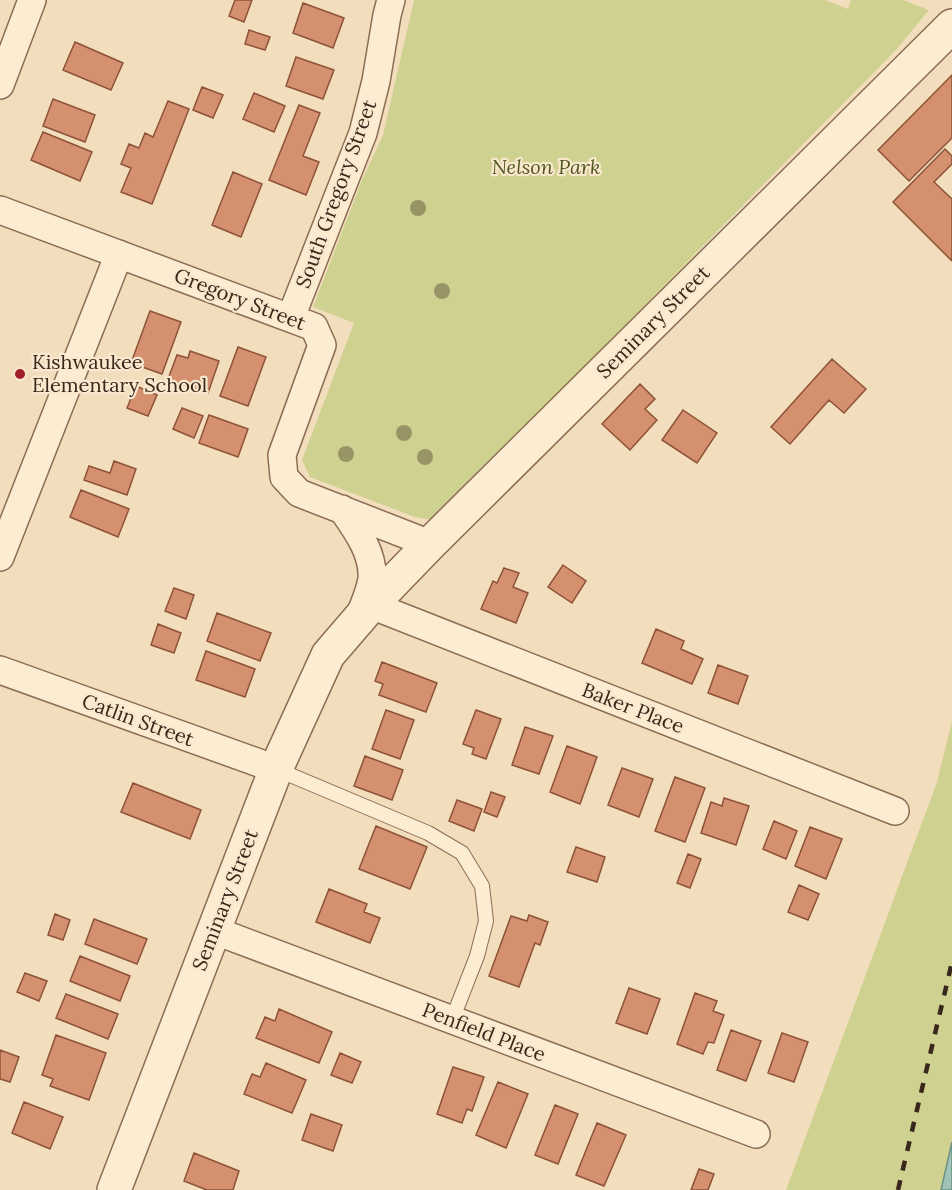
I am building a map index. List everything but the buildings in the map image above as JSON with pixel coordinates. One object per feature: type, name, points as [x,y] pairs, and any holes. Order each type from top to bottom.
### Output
[{"type":"street","points":[[0,85],[32,0]]},
{"type":"street","name":"South Gregory Street","points":[[291,317],[363,133],[376,81],[391,0]]},
{"type":"street","name":"Seminary Street","points":[[114,1190],[276,769],[328,655],[364,613],[430,544],[952,26]]},
{"type":"street","name":"Gregory Street","points":[[0,210],[314,327],[322,345],[282,455],[284,477],[299,493],[430,544]]},
{"type":"street","points":[[0,557],[119,254]]},
{"type":"street","name":"Seminary Street","points":[[342,509],[358,532],[367,552],[372,576],[364,613]]},
{"type":"street","name":"Baker Place","points":[[364,613],[895,811]]},
{"type":"street","name":"Catlin Street","points":[[0,670],[276,769]]},
{"type":"street","name":"Penfield Place","points":[[213,930],[756,1134]]},
{"type":"lane","points":[[276,769],[428,833],[462,853],[482,886],[486,921],[477,956],[452,1020]]},
{"type":"green space","name":"Nelson Park","points":[[414,0],[825,0],[848,9],[851,0],[903,0],[929,10],[896,50],[433,520],[415,517],[310,477],[302,460],[354,323],[313,307],[362,180],[383,135]]},
{"type":"green space","points":[[952,721],[952,1147],[942,1190],[786,1190],[937,782]]},
{"type":"shaded area","points":[[952,1142],[952,1190],[941,1190]]},
{"type":"railway","points":[[898,1190],[952,962]]},
{"type":"place","name":"Kishwaukee Elementary School","points":[[20,374]]}]
